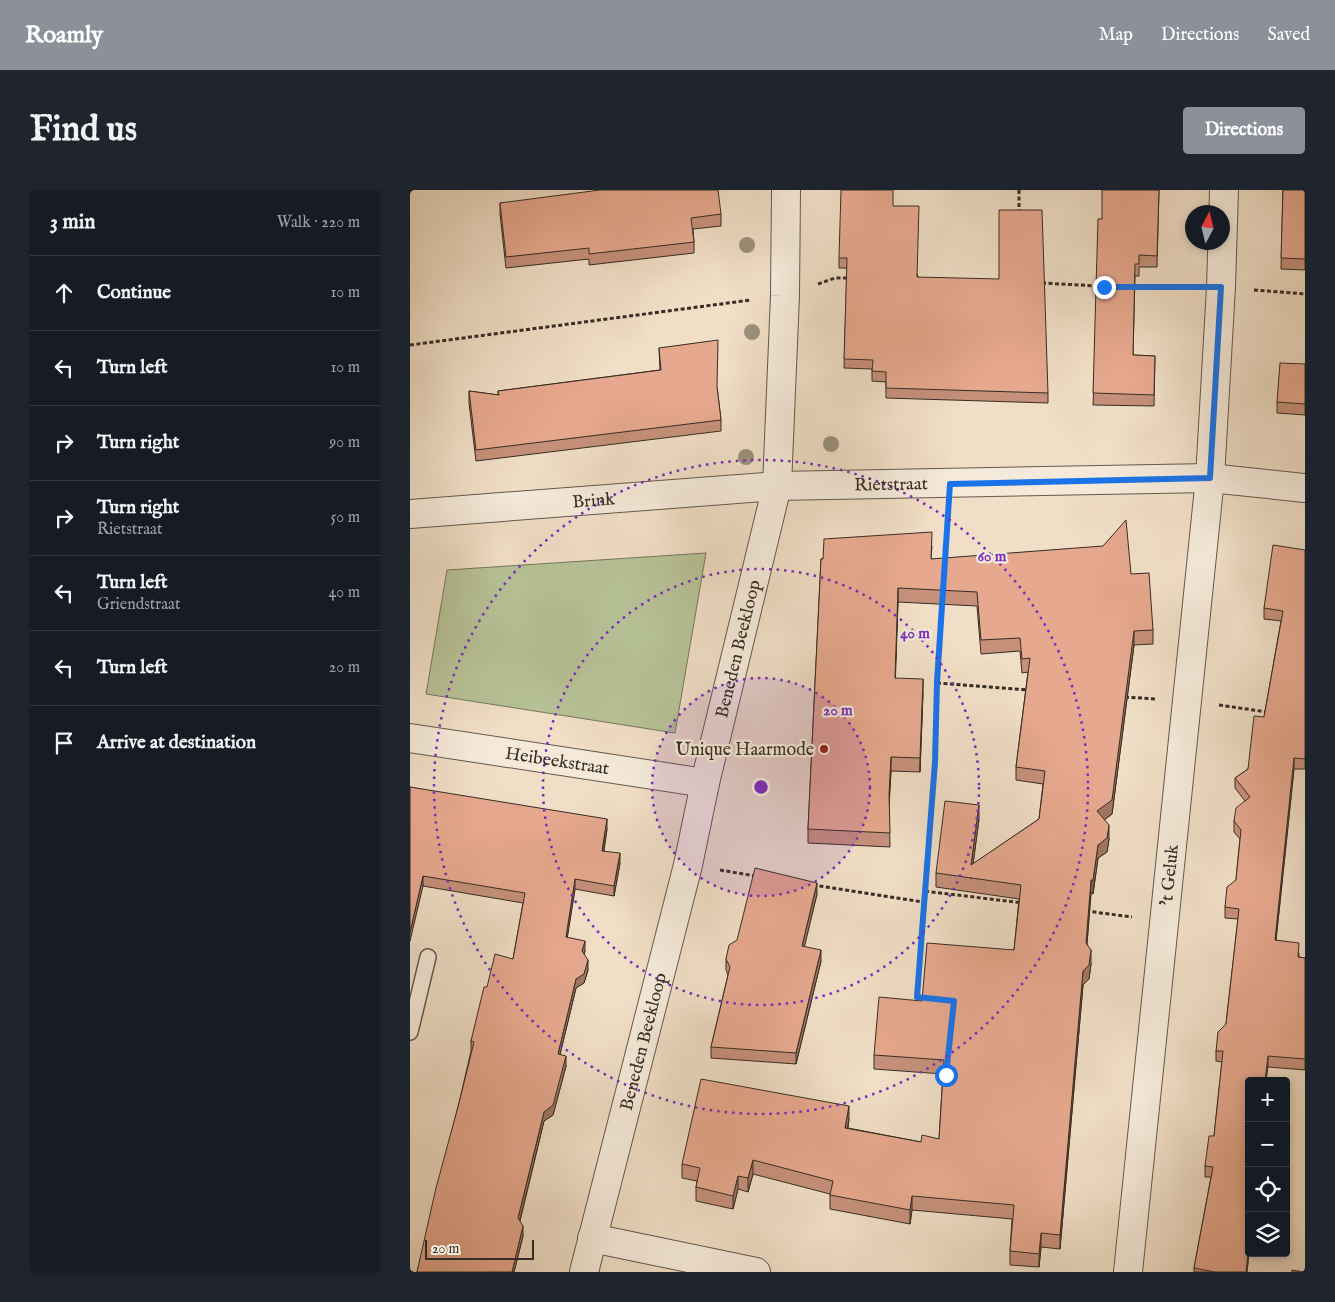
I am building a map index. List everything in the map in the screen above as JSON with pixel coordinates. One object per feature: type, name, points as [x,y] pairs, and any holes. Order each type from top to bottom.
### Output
[{"type":"street","name":"Beneden Beekloop","points":[[584,1272],[688,865],[704,783],[777,486],[785,296],[786,190]]},
{"type":"street","name":"'t Geluk","points":[[1128,1272],[1210,478],[1221,287],[1224,190]]},
{"type":"street","name":"Rietstraat","points":[[777,486],[1210,478],[1305,488]]},
{"type":"street","name":"Brink","points":[[410,514],[777,486]]},
{"type":"street","name":"Heibeekstraat","points":[[410,738],[704,783]]},
{"type":"street","points":[[592,1238],[756,1272]]},
{"type":"lane","points":[[410,1032],[428,957]]},
{"type":"path","points":[[1019,190],[1019,217]]},
{"type":"path","points":[[410,345],[785,296],[835,278],[855,278]]},
{"type":"path","points":[[1039,282],[1104,287]]},
{"type":"path","points":[[1124,287],[1221,287],[1305,294]]},
{"type":"path","points":[[945,563],[950,484]]},
{"type":"path","points":[[926,998],[917,997],[935,762],[937,682],[943,593]]},
{"type":"path","points":[[937,682],[1032,690]]},
{"type":"path","points":[[1117,696],[1188,700],[1276,713]]},
{"type":"path","points":[[688,865],[757,876]]},
{"type":"path","points":[[806,884],[923,902]]},
{"type":"path","points":[[924,891],[1032,904]]},
{"type":"path","points":[[1080,911],[1165,923]]},
{"type":"green space","points":[[706,553],[675,733],[426,694],[447,570]]},
{"type":"building","points":[[600,190],[718,190],[721,214],[691,218],[694,242],[589,254],[589,248],[506,257],[500,203]]},
{"type":"building","points":[[841,190],[893,190],[893,206],[919,206],[917,277],[999,279],[999,210],[1042,210],[1048,393],[886,388],[886,372],[872,371],[873,360],[844,359],[847,258],[839,258]]},
{"type":"building","points":[[1102,190],[1159,190],[1157,256],[1139,255],[1139,264],[1135,264],[1133,355],[1155,356],[1154,395],[1093,393],[1098,219],[1102,219]]},
{"type":"building","points":[[1283,190],[1305,190],[1305,259],[1281,258]]},
{"type":"building","points":[[718,340],[717,386],[721,420],[476,450],[469,391],[499,395],[498,391],[661,370],[659,348]]},
{"type":"building","points":[[1280,363],[1305,364],[1305,404],[1277,402]]},
{"type":"building","points":[[1126,520],[1131,574],[1149,573],[1153,630],[1134,631],[1112,800],[1097,811],[1109,825],[1107,838],[1098,845],[1093,880],[1091,880],[1086,943],[1091,950],[1089,965],[1083,971],[1060,1235],[1041,1233],[1039,1254],[1010,1251],[1014,1205],[912,1196],[910,1210],[830,1195],[833,1181],[753,1160],[748,1178],[738,1176],[733,1196],[696,1187],[700,1168],[682,1164],[701,1079],[849,1106],[845,1128],[921,1142],[922,1135],[939,1139],[944,1060],[874,1055],[879,997],[922,1001],[927,943],[1014,950],[1021,885],[936,873],[945,801],[979,805],[971,865],[1039,819],[1045,771],[1016,767],[1030,658],[1022,659],[1020,638],[981,640],[977,592],[898,588],[895,678],[923,679],[920,758],[891,757],[889,794],[890,833],[808,829],[821,559],[823,559],[824,539],[932,532],[931,559],[1103,546]]},
{"type":"building","points":[[1273,545],[1305,550],[1305,759],[1294,758],[1275,940],[1299,943],[1298,957],[1305,958],[1305,1059],[1268,1056],[1265,1077],[1245,1077],[1245,1257],[1248,1257],[1246,1272],[1215,1272],[1194,1268],[1213,1167],[1205,1166],[1209,1136],[1214,1136],[1223,1051],[1216,1051],[1218,1032],[1226,1024],[1239,909],[1225,907],[1227,887],[1236,880],[1241,830],[1234,821],[1236,808],[1250,797],[1235,778],[1248,769],[1254,716],[1264,717],[1283,611],[1264,608]]},
{"type":"building","points":[[410,787],[607,819],[602,851],[620,853],[614,886],[575,879],[566,937],[585,941],[582,951],[588,960],[584,974],[576,979],[558,1054],[566,1056],[553,1105],[544,1112],[518,1218],[523,1226],[512,1272],[417,1272],[436,1188],[474,1042],[471,1041],[484,987],[487,987],[495,954],[513,959],[525,893],[423,876],[410,932]]},
{"type":"building","points":[[755,868],[817,883],[802,946],[821,950],[796,1053],[711,1047],[730,967],[726,959],[729,945],[737,940]]},
{"type":"place","name":"Unique Haarmode","points":[[824,749]]},
{"type":"route","points":[[946,1075],[954,1001],[917,997],[935,762],[937,682],[950,484],[1210,478],[1221,287],[1104,287]]}]
